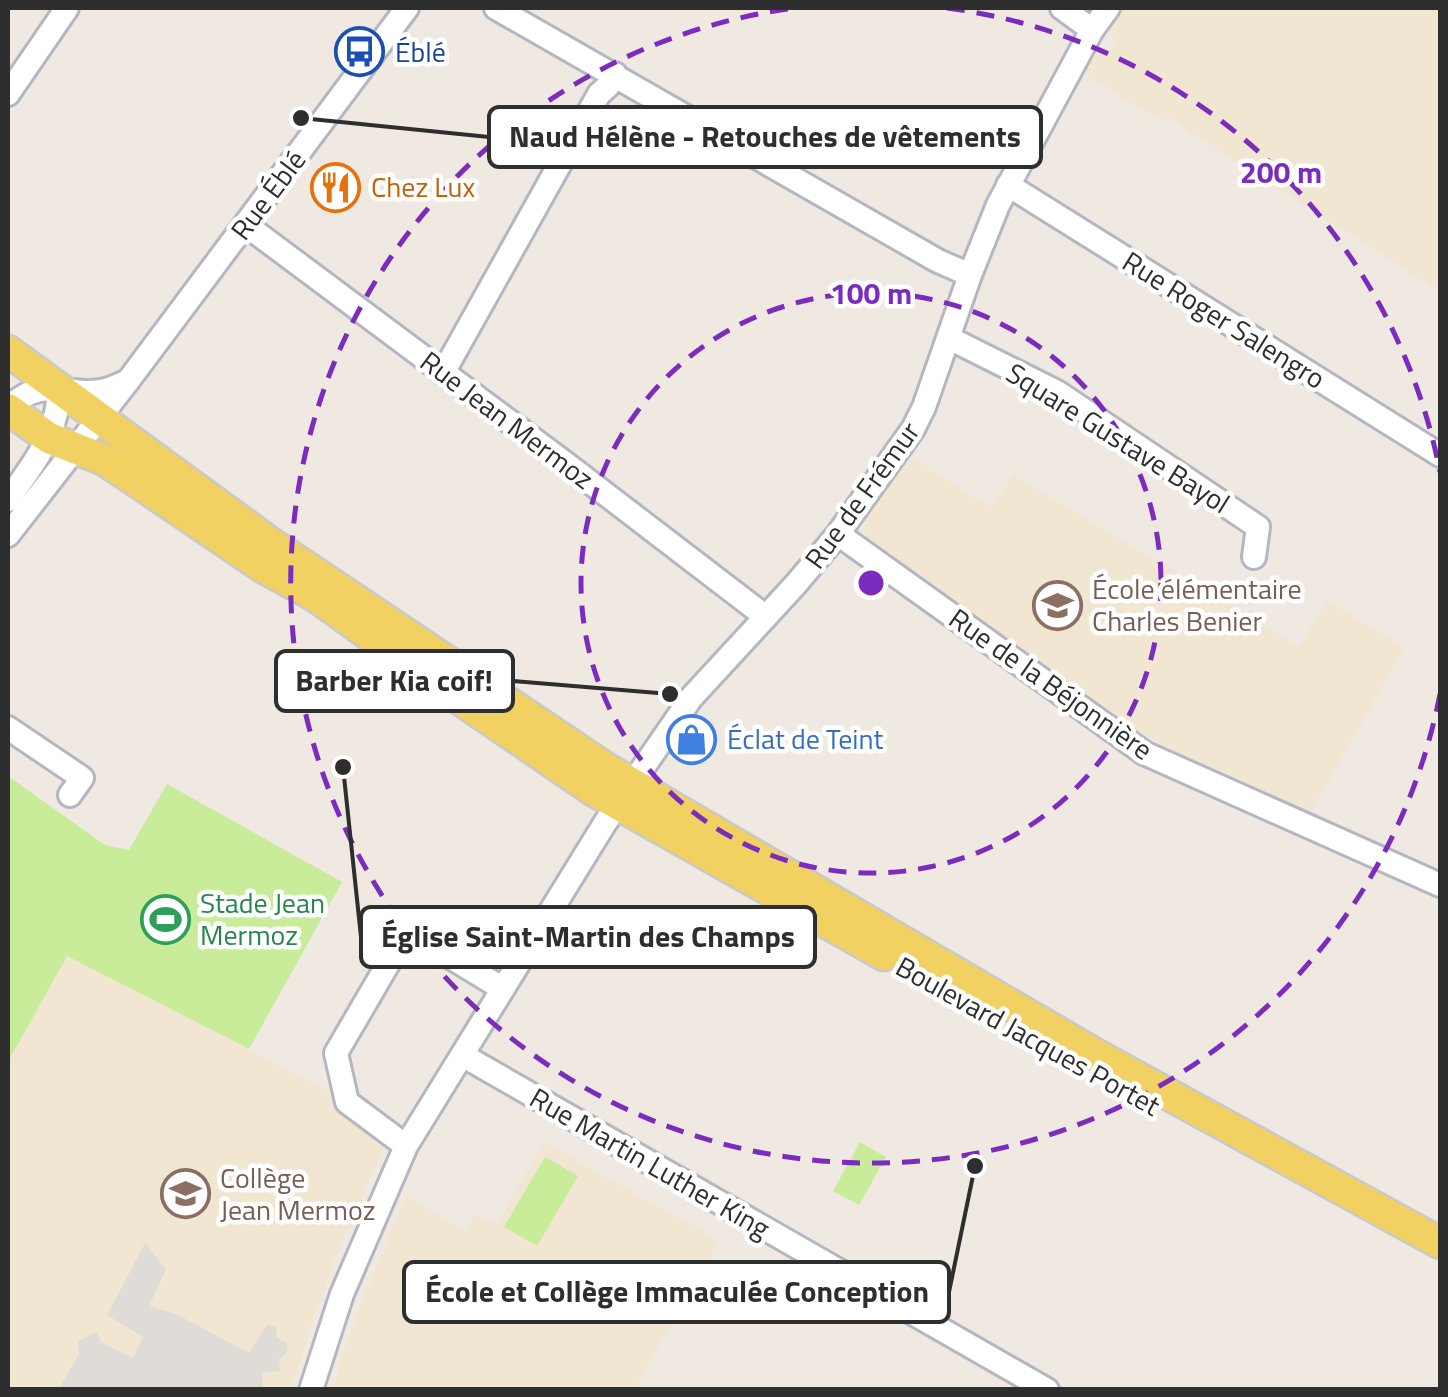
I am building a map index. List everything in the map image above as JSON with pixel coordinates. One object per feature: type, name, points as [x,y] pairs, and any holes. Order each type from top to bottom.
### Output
[{"type":"main road","points":[[8,351],[100,417],[128,457],[285,553],[590,758],[624,793]]},
{"type":"main road","points":[[8,408],[63,444],[95,455],[128,457]]},
{"type":"main road","name":"Boulevard Jacques Portet","points":[[624,793],[1440,1242]]},
{"type":"main road","name":"Boulevard Jacques Portet","points":[[624,793],[1123,1090],[1440,1266]]},
{"type":"street","points":[[8,94],[66,8]]},
{"type":"street","name":"Rue Éblé","points":[[63,444],[100,417],[406,8]]},
{"type":"street","points":[[496,8],[938,261],[970,275]]},
{"type":"street","points":[[1062,8],[1092,30]]},
{"type":"street","name":"Rue de Frémur","points":[[311,1390],[342,1294],[406,1146],[624,793],[691,698],[838,534],[913,429],[983,240],[1008,185],[1092,30],[1108,8]]},
{"type":"street","points":[[443,373],[598,94],[615,74]]},
{"type":"street","name":"Rue Roger Salengro","points":[[1008,185],[1440,455]]},
{"type":"street","name":"Rue Jean Mermoz","points":[[246,225],[766,617]]},
{"type":"street","name":"Square Gustave Bayol","points":[[949,338],[1057,392],[1258,527],[1254,557]]},
{"type":"street","points":[[8,408],[32,391],[58,388],[93,392],[109,390],[128,380]]},
{"type":"street","points":[[8,535],[63,444],[58,388]]},
{"type":"street","points":[[8,500],[63,444]]},
{"type":"street","name":"Rue de la Béjonnière","points":[[838,534],[1144,753],[1440,885]]},
{"type":"street","points":[[8,728],[82,778],[70,795]]},
{"type":"street","points":[[406,1146],[347,1102],[336,1053],[399,945],[409,938],[421,939],[504,989]]},
{"type":"street","name":"Rue Martin Luther King","points":[[462,1054],[1047,1390]]},
{"type":"shaded area","points":[[1123,8],[1440,8],[1440,292],[1169,118],[1159,120],[1083,73],[1096,50],[1110,51],[1116,40],[1109,29]]},
{"type":"shaded area","points":[[910,457],[990,507],[1014,475],[1299,647],[1327,600],[1404,648],[1310,814],[1209,770],[1140,733],[874,544],[864,532],[866,518]]},
{"type":"shaded area","name":"Collège Jean Mermoz","points":[[67,956],[336,1095],[330,1106],[384,1146],[335,1259],[292,1389],[8,1390],[8,1062]]},
{"type":"shaded area","points":[[544,1142],[719,1241],[634,1389],[333,1390],[346,1342],[405,1195],[465,1231],[475,1213],[496,1224]]},
{"type":"shaded area","points":[[145,1243],[166,1269],[151,1306],[178,1315],[249,1353],[267,1325],[276,1326],[277,1338],[286,1342],[288,1349],[279,1358],[280,1371],[262,1373],[263,1389],[59,1389],[79,1354],[78,1342],[97,1331],[101,1342],[133,1358],[143,1337],[107,1315]]},
{"type":"green space","name":"Stade Jean Mermoz","points":[[8,776],[105,845],[129,850],[167,784],[342,882],[249,1049],[67,956],[8,1062]]},
{"type":"green space","points":[[860,1142],[886,1157],[859,1205],[833,1191]]},
{"type":"green space","points":[[545,1157],[578,1176],[537,1246],[504,1227]]},
{"type":"place","name":"Éblé","points":[[360,52]]},
{"type":"place","name":"Naud Hélène - Retouches de vêtements","points":[[301,118]]},
{"type":"place","name":"Chez Lux","points":[[336,187]]},
{"type":"place","name":"École élémentaire Charles Benier","points":[[1057,605]]},
{"type":"place","name":"Barber Kia coif!","points":[[670,694]]},
{"type":"place","name":"Éclat de Teint","points":[[692,739]]},
{"type":"place","name":"Église Saint-Martin des Champs","points":[[343,767]]},
{"type":"place","name":"Stade Jean Mermoz","points":[[165,919]]},
{"type":"place","name":"École et Collège Immaculée Conception","points":[[975,1166]]},
{"type":"place","name":"Collège Jean Mermoz","points":[[185,1194]]}]
